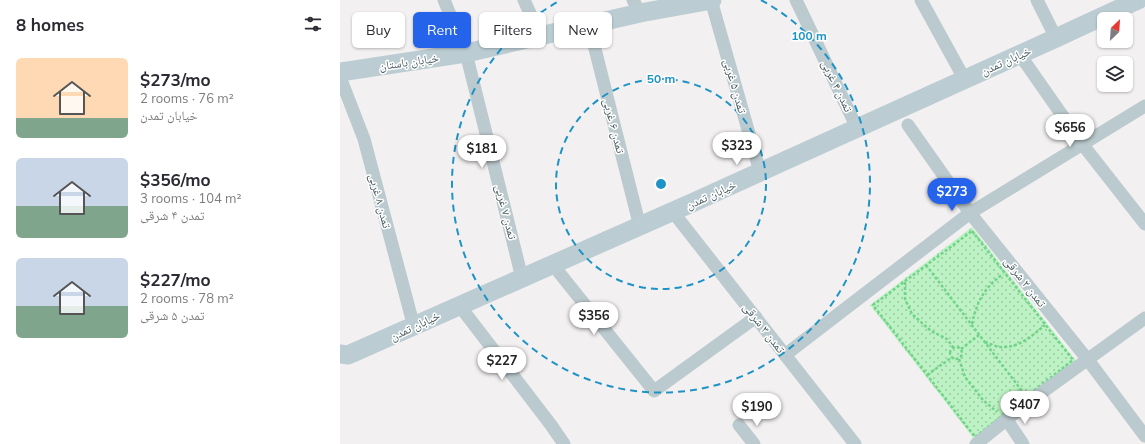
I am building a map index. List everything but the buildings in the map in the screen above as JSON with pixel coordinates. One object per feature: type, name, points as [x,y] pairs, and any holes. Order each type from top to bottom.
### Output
[{"type":"street","name":"تمدن ۷ غربی","points":[[444,0],[466,53],[522,278]]},
{"type":"street","points":[[524,0],[529,12]]},
{"type":"street","name":"خیابان باستان","points":[[612,16],[637,7],[711,0]]},
{"type":"street","name":"تمدن ۵ غربی","points":[[711,0],[760,172]]},
{"type":"street","name":"تمدن ۴ غربی","points":[[796,0],[857,128]]},
{"type":"street","points":[[922,0],[965,80]]},
{"type":"street","points":[[1037,0],[1056,38]]},
{"type":"street","name":"خیابان تمدن","points":[[344,355],[414,327],[459,305],[640,227],[1138,0]]},
{"type":"street","name":"خیابان باستان","points":[[340,72],[466,53],[487,48]]},
{"type":"street","name":"تمدن ۶ غربی","points":[[595,48],[640,227]]},
{"type":"street","points":[[1020,55],[1083,145],[1145,224]]},
{"type":"street","name":"تمدن ۸ غربی","points":[[340,77],[364,139],[414,327]]},
{"type":"street","points":[[785,355],[970,213],[1145,106]]},
{"type":"street","name":"تمدن ۲ شرقی","points":[[908,125],[1009,270],[1049,321],[1088,360],[1145,436]]},
{"type":"street","name":"تمدن ۳ شرقی","points":[[673,212],[855,444]]},
{"type":"street","points":[[553,265],[654,391],[756,317]]},
{"type":"street","points":[[459,305],[564,444]]},
{"type":"street","points":[[976,444],[1004,418],[1028,399],[1088,360],[1145,318]]},
{"type":"street","points":[[1004,418],[1023,444]]},
{"type":"street","points":[[739,425],[754,444]]},
{"type":"path","points":[[972,231],[1009,270],[1049,321],[1073,360],[1028,399],[975,438],[873,305],[972,231]]},
{"type":"path","points":[[916,254],[927,265],[1028,399]]},
{"type":"path","points":[[972,325],[975,311],[981,298],[991,283],[1009,270]]},
{"type":"path","points":[[905,281],[905,299],[912,314],[931,331],[947,340],[953,347],[957,347],[961,350]]},
{"type":"path","points":[[985,342],[1003,348],[1017,344],[1032,336],[1049,321]]},
{"type":"path","points":[[979,334],[961,350],[962,353],[959,359],[965,377],[983,400],[1004,418]]},
{"type":"path","points":[[951,358],[949,352],[953,347]]},
{"type":"path","points":[[927,375],[951,358]]},
{"type":"path","points":[[951,358],[955,360],[959,359]]},
{"type":"green space","points":[[972,227],[1077,362],[975,440],[870,305]]}]
